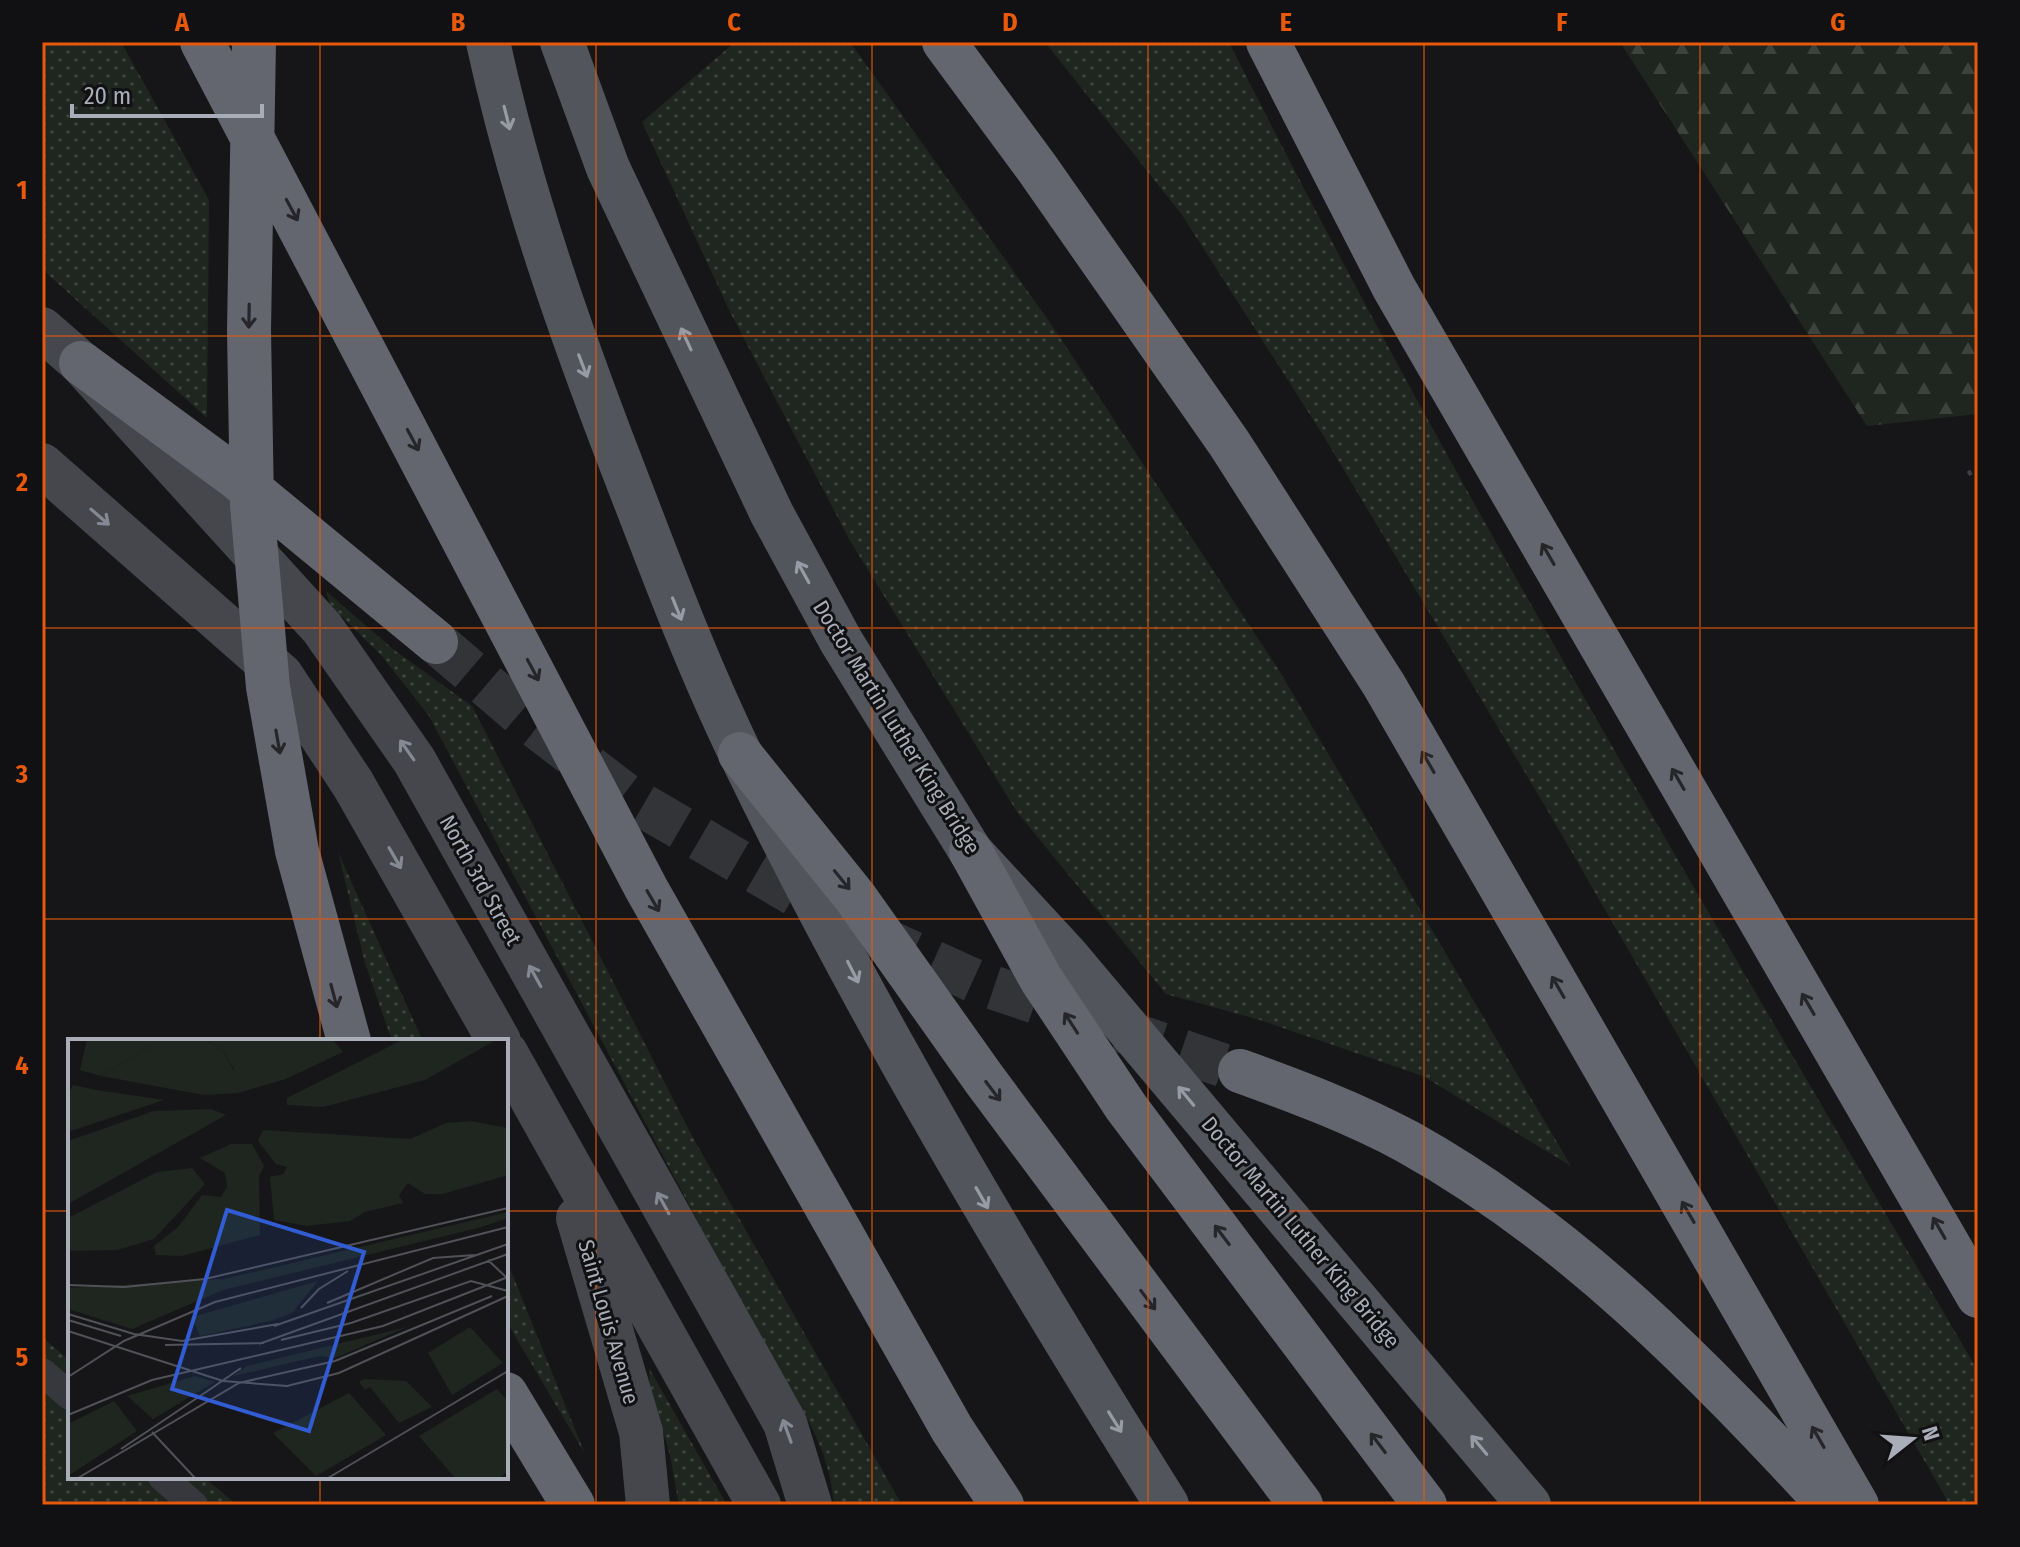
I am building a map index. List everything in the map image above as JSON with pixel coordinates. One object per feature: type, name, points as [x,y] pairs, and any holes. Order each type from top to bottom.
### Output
[{"type":"highway","points":[[202,42],[646,888],[944,1415],[1002,1505]]},
{"type":"highway","points":[[254,42],[249,330],[251,489],[268,687],[297,851],[348,1039]]},
{"type":"highway","points":[[944,42],[1229,443],[1384,685],[1857,1505]]},
{"type":"highway","points":[[1268,42],[1394,288],[1978,1296]]},
{"type":"highway","points":[[81,363],[237,478],[436,642]]},
{"type":"highway","points":[[740,754],[855,897],[984,1079],[1301,1505]]},
{"type":"highway","points":[[971,852],[1041,979],[1126,1107],[1425,1505]]},
{"type":"highway","points":[[1240,1071],[1333,1105],[1407,1142],[1499,1198],[1643,1313],[1716,1383],[1829,1505]]},
{"type":"highway","points":[[508,1397],[573,1505]]},
{"type":"main road","points":[[488,42],[527,198],[568,328],[680,617],[740,754],[878,1019],[1064,1340],[1167,1505]]},
{"type":"main road","name":"Doctor Martin Luther King Bridge","points":[[562,42],[608,168],[772,514],[841,641],[971,852],[1077,967],[1529,1505]]},
{"type":"street","name":"North 3rd Street","points":[[42,329],[81,363],[322,628],[414,760],[785,1423],[810,1505]]},
{"type":"street","points":[[42,465],[281,675],[353,784],[498,1039]]},
{"type":"street","points":[[508,1056],[759,1505]]},
{"type":"street","name":"Saint Louis Avenue","points":[[557,1142],[641,1432],[648,1505]]},
{"type":"lane","points":[[42,1372],[68,1394]]},
{"type":"lane","points":[[164,1479],[194,1505]]},
{"type":"path","points":[[1968,474],[1978,468]]},
{"type":"green space","points":[[42,42],[121,42],[209,200],[207,418],[42,269]]},
{"type":"green space","points":[[735,42],[850,42],[1051,324],[1280,672],[1571,1166],[1423,1076],[1260,1020],[1166,994],[1017,812],[849,539],[730,312],[642,122]]},
{"type":"green space","points":[[1045,42],[1229,42],[1316,212],[1498,547],[1688,878],[1978,1371],[1978,1505],[1950,1505],[1545,806],[1323,435],[1182,215]]},
{"type":"green space","points":[[1620,42],[1978,42],[1978,414],[1867,426]]},
{"type":"green space","points":[[326,591],[394,650],[472,706],[691,1134],[902,1505],[834,1505],[827,1465],[812,1428],[771,1359],[429,716],[381,655],[330,605]]},
{"type":"green space","points":[[338,852],[422,1039],[391,1039],[365,963]]},
{"type":"green space","points":[[508,1263],[509,1266],[585,1454],[508,1324]]},
{"type":"green space","points":[[42,1337],[68,1359],[68,1479],[206,1479],[237,1505],[42,1505]]},
{"type":"green space","points":[[649,1368],[727,1505],[679,1505],[670,1455],[650,1389]]},
{"type":"tunnel","points":[[436,642],[525,718],[628,797],[836,918],[977,982],[1240,1071]]}]
